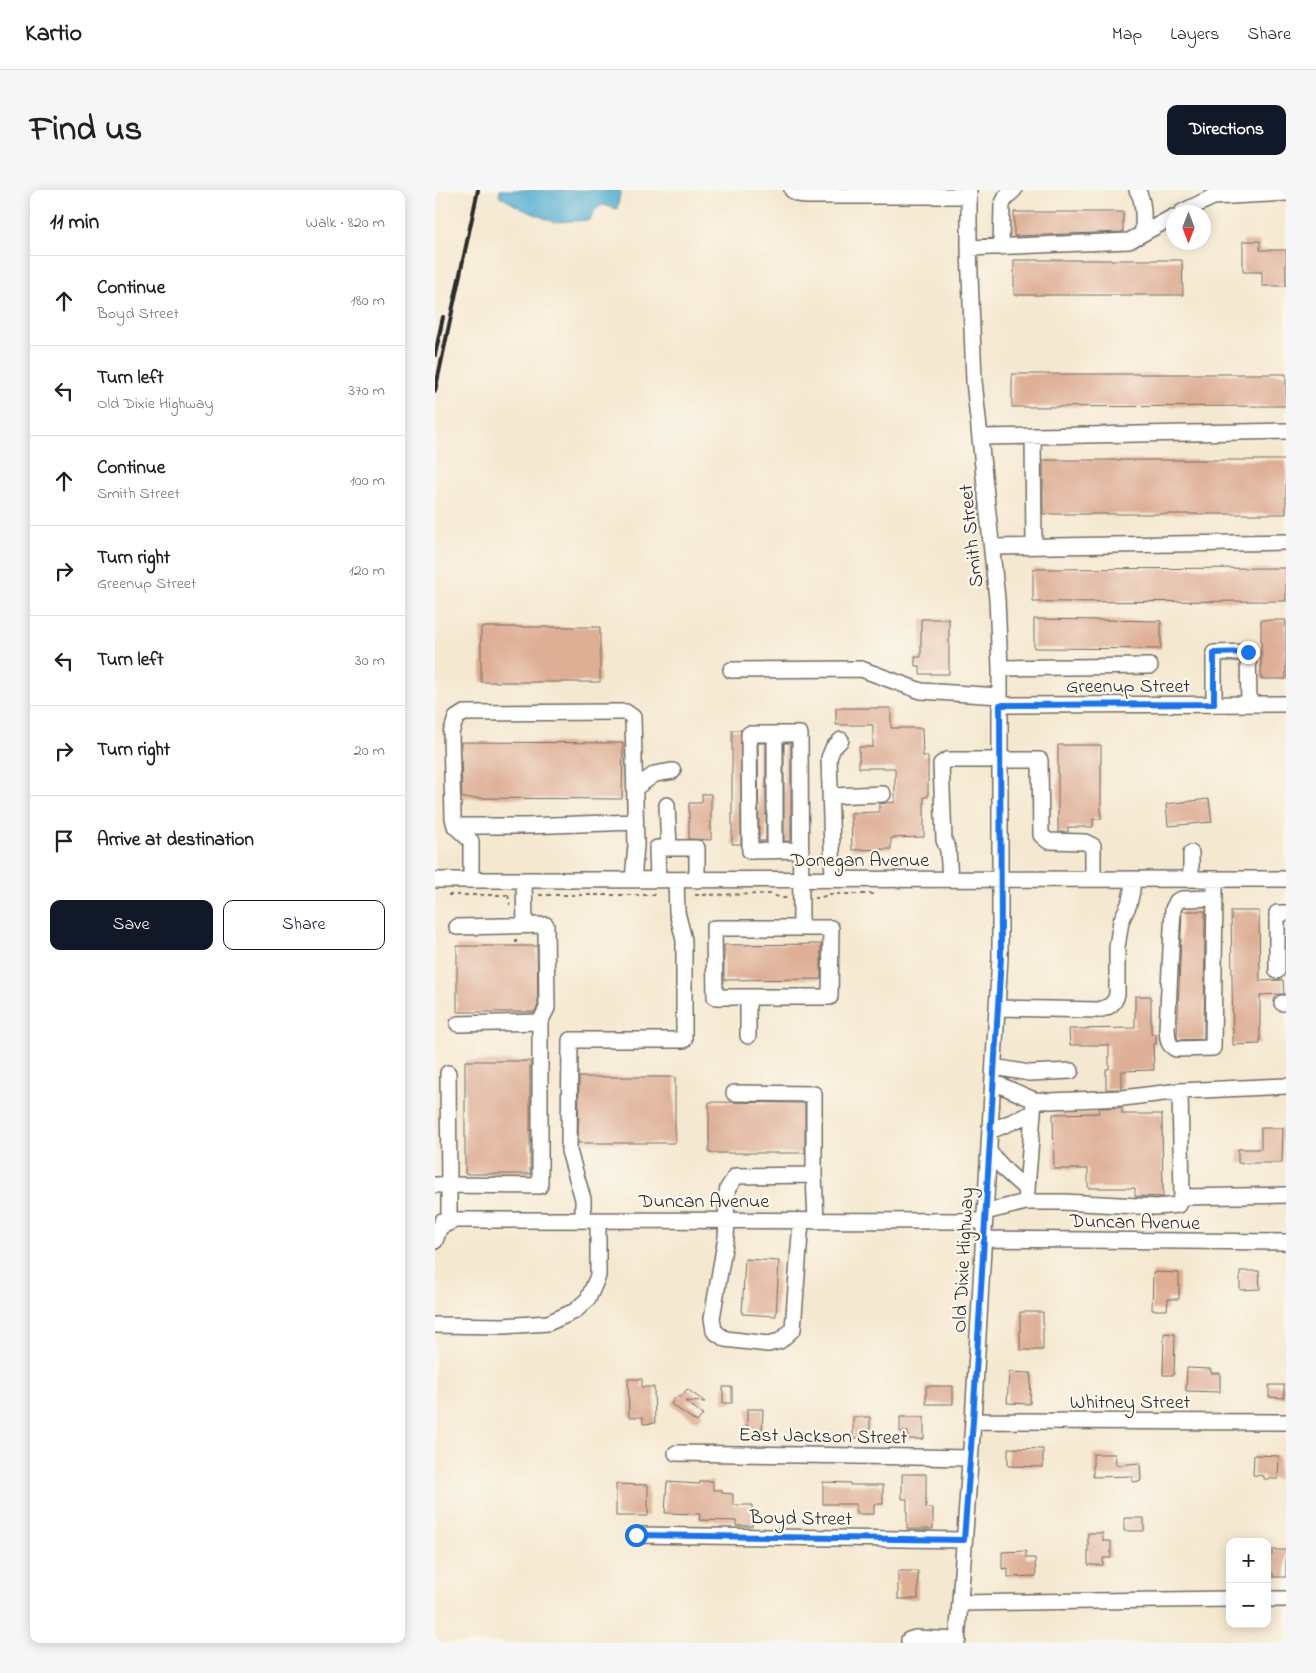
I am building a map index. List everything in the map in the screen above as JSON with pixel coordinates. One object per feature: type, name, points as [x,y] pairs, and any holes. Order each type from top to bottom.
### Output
[{"type":"street","points":[[792,190],[805,196],[969,193]]},
{"type":"street","points":[[1001,247],[1001,205],[1006,196],[1014,190]]},
{"type":"street","points":[[1137,190],[1140,193],[1143,211],[1143,233]]},
{"type":"street","name":"Smith Street","points":[[969,193],[974,381],[997,599],[1000,668],[1000,879]]},
{"type":"street","points":[[1195,205],[1213,196],[1286,193]]},
{"type":"street","points":[[969,248],[1129,241],[1166,221]]},
{"type":"street","points":[[980,437],[1286,432]]},
{"type":"street","points":[[1033,436],[1034,546]]},
{"type":"street","points":[[992,547],[1286,542]]},
{"type":"street","points":[[1214,704],[1214,653],[1248,652],[1249,704]]},
{"type":"street","points":[[1000,668],[1150,666]]},
{"type":"street","name":"Greenup Street","points":[[731,670],[861,669],[921,691],[1000,700],[1286,704]]},
{"type":"street","points":[[471,880],[471,841],[455,826],[453,818],[451,733],[456,718],[464,714],[626,712],[633,717],[636,845],[633,880]]},
{"type":"street","points":[[801,850],[750,851],[749,734],[800,734],[801,850],[801,928]]},
{"type":"street","points":[[775,734],[775,851]]},
{"type":"street","points":[[833,879],[829,758],[833,748],[841,740]]},
{"type":"street","points":[[949,879],[948,850],[944,840],[941,764],[947,760],[1040,760],[1041,835],[1048,841],[1085,842],[1093,846],[1093,878]]},
{"type":"street","points":[[635,788],[655,774],[673,771]]},
{"type":"street","points":[[831,796],[883,794]]},
{"type":"street","points":[[667,805],[669,848]]},
{"type":"street","points":[[455,826],[525,826],[635,822]]},
{"type":"street","points":[[656,887],[657,848],[697,848],[697,880]]},
{"type":"street","points":[[1191,853],[1191,879]]},
{"type":"street","points":[[997,1008],[1098,1010],[1111,1005],[1117,994],[1117,947],[1121,921],[1129,904],[1132,891],[1132,878]]},
{"type":"street","name":"Old Dixie Highway","points":[[957,1641],[973,1421],[1001,957],[1000,879]]},
{"type":"street","points":[[1215,879],[1215,898],[1213,1048],[1176,1049],[1171,1047],[1168,1041],[1167,1029],[1173,909],[1177,901],[1182,899],[1215,898]]},
{"type":"street","name":"Donegan Avenue","points":[[435,880],[633,880],[656,887],[676,880],[1286,879]]},
{"type":"street","points":[[524,880],[525,925]]},
{"type":"street","points":[[583,1220],[583,1199],[569,1151],[570,1040],[684,1040],[684,940],[677,912],[676,880]]},
{"type":"street","points":[[1277,971],[1277,913],[1286,913]]},
{"type":"street","points":[[442,1185],[540,1186],[540,1022],[547,1008],[546,925],[457,927]]},
{"type":"street","points":[[714,928],[801,928],[831,928],[830,997],[715,997],[714,928]]},
{"type":"street","points":[[748,997],[748,1036]]},
{"type":"street","points":[[458,1024],[540,1022]]},
{"type":"street","points":[[993,1074],[1071,1071]]},
{"type":"street","points":[[435,1241],[442,1222],[448,1073]]},
{"type":"street","points":[[993,1074],[1034,1106]]},
{"type":"street","points":[[990,1131],[1034,1106],[1076,1100],[1123,1098],[1180,1090],[1286,1086]]},
{"type":"street","points":[[1180,1090],[1182,1196],[1286,1195]]},
{"type":"street","points":[[734,1093],[814,1094],[815,1175],[793,1329],[781,1340],[768,1344],[725,1339],[713,1331],[712,1318],[723,1253],[728,1188],[736,1176],[815,1175]]},
{"type":"street","points":[[1026,1196],[1034,1106]]},
{"type":"street","points":[[989,1152],[1026,1196]]},
{"type":"street","name":"Duncan Avenue","points":[[442,1222],[455,1220],[808,1220],[985,1216],[1026,1196],[1064,1202],[1156,1207],[1178,1205],[1182,1196]]},
{"type":"street","points":[[435,1325],[503,1326],[548,1323],[575,1311],[588,1299],[599,1276],[598,1220]]},
{"type":"street","name":"Duncan Avenue","points":[[984,1239],[1286,1242]]},
{"type":"street","name":"Whitney Street","points":[[973,1421],[1286,1422]]},
{"type":"street","name":"East Jackson Street","points":[[676,1453],[970,1458]]},
{"type":"street","name":"Boyd Street","points":[[636,1535],[964,1540]]},
{"type":"street","points":[[960,1603],[1226,1599]]},
{"type":"street","points":[[1271,1599],[1286,1599]]},
{"type":"street","points":[[909,1643],[909,1640],[915,1638],[957,1641]]},
{"type":"path","points":[[539,894],[656,887]]},
{"type":"path","points":[[448,895],[510,894]]},
{"type":"path","points":[[695,895],[770,894],[782,898],[791,898]]},
{"type":"path","points":[[811,898],[820,898],[829,894],[877,894]]},
{"type":"water","points":[[500,190],[621,190],[617,209],[602,205],[594,211],[590,220],[554,222],[522,209],[499,196]]},
{"type":"building","points":[[1014,212],[1123,212],[1123,232],[1014,236]]},
{"type":"building","points":[[1243,241],[1260,241],[1260,250],[1286,250],[1286,286],[1262,286],[1262,272],[1243,272]]},
{"type":"building","points":[[1014,260],[1182,260],[1183,295],[1014,295]]},
{"type":"building","points":[[1012,374],[1286,374],[1286,406],[1012,407]]},
{"type":"building","points":[[1043,460],[1286,460],[1286,514],[1043,514]]},
{"type":"building","points":[[1286,568],[1286,601],[1033,602],[1033,569]]},
{"type":"building","points":[[921,619],[949,619],[949,674],[920,674],[920,666],[915,666],[915,657],[921,657]]},
{"type":"building","points":[[1034,619],[1161,621],[1161,649],[1034,648]]},
{"type":"building","points":[[1261,620],[1286,620],[1286,679],[1261,679]]},
{"type":"building","points":[[481,627],[600,627],[600,682],[481,682]]},
{"type":"building","points":[[836,708],[891,708],[891,728],[922,728],[923,756],[928,756],[928,797],[924,797],[924,837],[891,838],[891,849],[852,850],[851,813],[879,812],[879,804],[895,802],[895,768],[859,768],[859,747],[873,747],[873,725],[836,725]]},
{"type":"building","points":[[732,730],[741,730],[741,844],[732,844]]},
{"type":"building","points":[[461,742],[623,743],[622,799],[462,798]]},
{"type":"building","points":[[758,743],[766,743],[766,841],[759,841]]},
{"type":"building","points":[[784,743],[791,743],[791,841],[784,841]]},
{"type":"building","points":[[1058,745],[1101,745],[1101,819],[1093,819],[1093,827],[1068,827],[1068,832],[1058,832]]},
{"type":"building","points":[[702,794],[711,794],[711,840],[689,839],[689,803],[702,803]]},
{"type":"building","points":[[1209,799],[1212,822],[1168,826],[1166,804]]},
{"type":"building","points":[[1182,911],[1205,911],[1204,1039],[1178,1040],[1177,1037]]},
{"type":"building","points":[[1231,911],[1259,911],[1260,981],[1283,980],[1284,994],[1260,995],[1260,1044],[1233,1045]]},
{"type":"building","points":[[821,944],[821,979],[724,980],[724,945]]},
{"type":"building","points":[[457,946],[537,946],[538,1006],[534,1012],[457,1012]]},
{"type":"building","points":[[1135,996],[1151,996],[1151,1034],[1156,1034],[1156,1044],[1153,1044],[1154,1070],[1122,1071],[1122,1089],[1106,1089],[1106,1069],[1109,1069],[1109,1045],[1070,1045],[1069,1029],[1135,1028]]},
{"type":"building","points":[[465,1061],[530,1061],[530,1174],[465,1174]]},
{"type":"building","points":[[579,1077],[675,1077],[675,1143],[578,1143]]},
{"type":"building","points":[[709,1102],[805,1103],[805,1153],[709,1153]]},
{"type":"building","points":[[1122,1107],[1122,1114],[1162,1114],[1163,1197],[1135,1196],[1135,1188],[1088,1188],[1088,1169],[1054,1169],[1053,1114],[1099,1113],[1099,1108]]},
{"type":"building","points":[[1261,1128],[1283,1128],[1282,1163],[1238,1163],[1238,1149],[1261,1149]]},
{"type":"building","points":[[745,1259],[779,1261],[776,1316],[742,1314]]},
{"type":"building","points":[[1240,1271],[1259,1271],[1260,1289],[1240,1290]]},
{"type":"building","points":[[1153,1272],[1179,1273],[1179,1299],[1168,1299],[1167,1310],[1152,1310]]},
{"type":"building","points":[[1020,1312],[1043,1312],[1043,1350],[1020,1350]]},
{"type":"building","points":[[1164,1333],[1175,1334],[1174,1375],[1163,1375]]},
{"type":"building","points":[[1187,1368],[1211,1369],[1211,1373],[1220,1373],[1220,1392],[1186,1391]]},
{"type":"building","points":[[1009,1372],[1031,1373],[1030,1404],[1007,1403]]},
{"type":"building","points":[[628,1379],[642,1379],[642,1387],[654,1387],[655,1423],[643,1424],[643,1417],[629,1417]]},
{"type":"building","points":[[1269,1385],[1284,1385],[1284,1398],[1269,1397]]},
{"type":"building","points":[[926,1386],[953,1386],[953,1404],[926,1404]]},
{"type":"building","points":[[723,1387],[732,1387],[732,1403],[723,1403]]},
{"type":"building","points":[[687,1389],[705,1402],[685,1401],[703,1414],[697,1422],[671,1404],[677,1396],[680,1398]]},
{"type":"building","points":[[747,1409],[763,1409],[762,1434],[747,1434]]},
{"type":"building","points":[[853,1417],[870,1417],[870,1438],[853,1438]]},
{"type":"building","points":[[900,1417],[924,1417],[924,1439],[908,1439],[908,1432],[900,1432]]},
{"type":"building","points":[[1008,1448],[1043,1449],[1043,1467],[1008,1466]]},
{"type":"building","points":[[1093,1454],[1115,1454],[1116,1465],[1140,1463],[1141,1481],[1132,1482],[1132,1476],[1093,1477]]},
{"type":"building","points":[[1254,1455],[1279,1456],[1278,1479],[1264,1479],[1264,1476],[1253,1475]]},
{"type":"building","points":[[902,1474],[926,1474],[926,1508],[933,1508],[933,1529],[907,1529],[907,1499],[902,1499]]},
{"type":"building","points":[[700,1481],[713,1481],[713,1490],[722,1490],[722,1493],[733,1494],[733,1505],[752,1505],[752,1526],[736,1526],[736,1521],[699,1520],[700,1514],[665,1513],[667,1482],[700,1484]]},
{"type":"building","points":[[823,1482],[850,1483],[850,1485],[883,1485],[883,1504],[874,1504],[874,1514],[856,1514],[856,1504],[823,1504]]},
{"type":"building","points":[[616,1484],[648,1485],[648,1516],[616,1516]]},
{"type":"building","points":[[1124,1518],[1144,1518],[1144,1531],[1124,1531]]},
{"type":"building","points":[[1088,1533],[1103,1533],[1103,1541],[1111,1541],[1111,1558],[1103,1558],[1103,1565],[1088,1565]]},
{"type":"building","points":[[1272,1550],[1286,1550],[1286,1577],[1273,1577],[1273,1573],[1271,1573]]},
{"type":"building","points":[[1026,1551],[1026,1558],[1035,1558],[1036,1576],[1008,1577],[1008,1568],[1002,1569],[1002,1552]]},
{"type":"building","points":[[898,1571],[918,1571],[918,1599],[898,1599]]},
{"type":"railway","points":[[435,391],[478,190]]},
{"type":"railway","points":[[435,355],[443,317]]},
{"type":"route","points":[[636,1535],[964,1540],[1001,957],[1000,705],[1214,704],[1214,653],[1248,652]]}]
